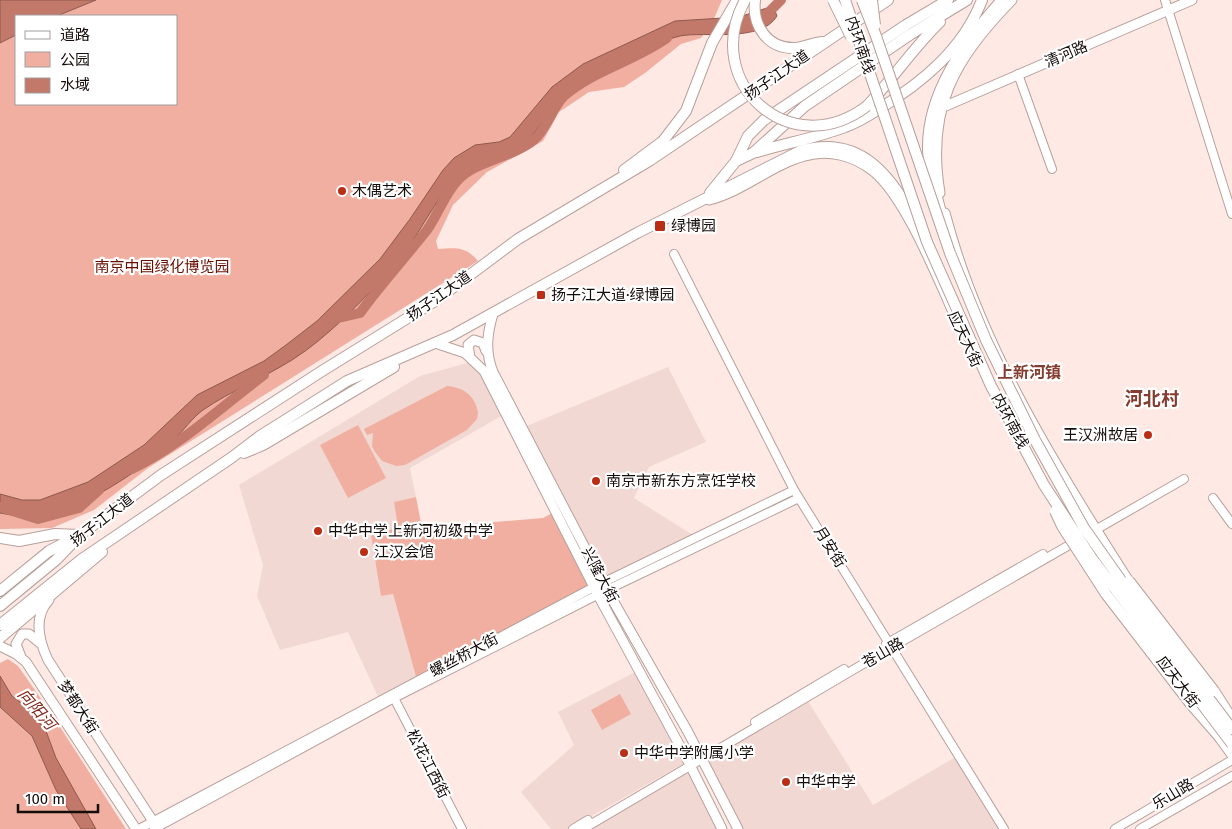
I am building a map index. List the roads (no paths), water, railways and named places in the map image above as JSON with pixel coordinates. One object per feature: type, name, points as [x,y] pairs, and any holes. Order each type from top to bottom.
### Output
[{"type":"highway","points":[[604,188],[672,131],[686,111],[712,43],[737,0]]},
{"type":"highway","points":[[745,0],[734,26],[733,55],[736,70],[743,84],[760,107],[792,124],[814,126],[828,125],[843,120],[867,106],[886,86],[950,4]]},
{"type":"highway","points":[[755,0],[758,29],[768,39],[785,47],[826,41]]},
{"type":"highway","points":[[833,0],[869,74]]},
{"type":"highway","name":"内环南线","points":[[844,0],[927,242],[991,386],[1044,485],[1091,557],[1227,743]]},
{"type":"highway","name":"内环南线","points":[[862,0],[950,254],[986,340],[1035,440],[1057,476],[1084,528],[1139,606],[1232,729]]},
{"type":"highway","points":[[872,0],[876,36]]},
{"type":"highway","name":"扬子江大道","points":[[0,606],[56,560],[80,535],[161,475],[435,301],[518,239],[649,162],[888,0]]},
{"type":"highway","name":"扬子江大道","points":[[704,201],[736,161],[748,136],[764,120],[906,25],[950,4],[967,0]]},
{"type":"highway","points":[[754,153],[814,138],[848,127],[905,93],[932,70],[959,42],[969,27],[982,0]]},
{"type":"highway","points":[[950,254],[928,150],[945,80],[960,52],[1002,0]]},
{"type":"highway","name":"扬子江大道","points":[[736,161],[754,153],[805,106],[911,34],[950,4]]},
{"type":"highway","points":[[435,343],[493,314],[646,228],[704,201],[719,190],[800,151],[824,146],[864,156],[876,165],[906,202],[927,242]]},
{"type":"highway","name":"扬子江大道","points":[[0,625],[82,559],[231,458],[263,445],[435,343]]},
{"type":"highway","points":[[1057,476],[1104,549],[1214,691],[1232,720]]},
{"type":"highway","points":[[1044,485],[1062,526],[1106,594],[1190,703],[1227,743]]},
{"type":"highway","points":[[0,638],[124,532]]},
{"type":"highway","points":[[0,538],[19,541],[56,534],[80,535]]},
{"type":"highway","points":[[0,591],[50,551],[80,535]]},
{"type":"main road","name":"应天大街","points":[[1012,0],[975,42],[961,62],[938,106],[935,163],[941,199],[956,254],[986,327],[1038,433],[1094,527],[1143,603],[1232,720]]},
{"type":"main road","name":"清河路","points":[[938,106],[1192,0]]},
{"type":"main road","name":"应天大街","points":[[704,201],[726,196],[805,156],[823,153],[836,154],[861,163],[874,172],[887,185],[903,210],[1000,413],[1074,540],[1227,743],[1232,755]]},
{"type":"main road","points":[[487,356],[493,314]]},
{"type":"main road","points":[[471,358],[467,348],[474,340],[483,344],[487,356]]},
{"type":"main road","name":"兴隆大街","points":[[435,343],[465,353],[484,371],[596,591],[690,763],[722,829]]},
{"type":"main road","name":"兴隆大街","points":[[487,356],[605,586],[701,757],[738,829]]},
{"type":"main road","name":"梦都大街","points":[[67,582],[41,612],[38,627],[40,643],[48,660],[156,827]]},
{"type":"main road","points":[[20,657],[16,644],[22,634],[30,634],[40,643]]},
{"type":"main road","name":"梦都大街","points":[[0,646],[26,662],[137,829]]},
{"type":"street","points":[[1165,0],[1232,214]]},
{"type":"street","points":[[1018,74],[1052,169]]},
{"type":"street","name":"月安街","points":[[674,254],[794,490],[1004,829]]},
{"type":"street","name":"苍山路","points":[[573,829],[701,757],[1094,527],[1184,479]]},
{"type":"street","name":"螺丝桥大街","points":[[137,829],[156,827],[605,586],[794,490]]},
{"type":"street","name":"螺丝桥大街","points":[[605,586],[799,498]]},
{"type":"street","points":[[1213,498],[1232,524]]},
{"type":"street","name":"螺丝桥大街","points":[[156,827],[596,591]]},
{"type":"street","name":"松花江西街","points":[[394,698],[462,829]]},
{"type":"street","name":"乐山路","points":[[1115,829],[1232,760]]},
{"type":"street","name":"苍山路","points":[[583,829],[690,763]]},
{"type":"street","name":"乐山路","points":[[1140,829],[1232,776]]},
{"type":"water","points":[[0,0],[96,0],[59,15],[15,15],[15,36],[0,43]]},
{"type":"water","points":[[767,8],[774,8],[777,16],[759,30],[746,33],[680,36],[619,62],[586,81],[563,98],[552,109],[524,146],[507,156],[467,167],[434,206],[409,247],[390,271],[331,330],[292,360],[203,410],[174,440],[129,476],[91,498],[53,514],[32,517],[0,513],[0,494],[22,500],[40,500],[88,482],[144,445],[197,395],[264,361],[286,345],[317,321],[380,259],[443,170],[454,158],[475,145],[499,142],[510,137],[552,87],[583,64],[675,21],[739,17]]},
{"type":"water","points":[[0,676],[12,696],[28,708],[46,731],[56,758],[96,829],[81,829],[56,790],[32,736],[0,707]]},
{"type":"waterway","points":[[764,17],[781,0]]},
{"type":"waterway","points":[[334,319],[360,313],[427,230],[448,192],[465,174],[534,140],[564,96],[588,79],[642,53],[667,38]]},
{"type":"waterway","points":[[132,469],[184,438],[264,375]]},
{"type":"waterway","points":[[0,507],[38,519],[79,508],[99,490]]},
{"type":"place","name":"木偶艺术","points":[[342,191]]},
{"type":"place","name":"绿博园","points":[[660,226]]},
{"type":"place","name":"扬子江大道·绿博园","points":[[541,295]]},
{"type":"place","name":"王汉洲故居","points":[[1148,435]]},
{"type":"place","name":"南京市新东方烹饪学校","points":[[596,481]]},
{"type":"place","name":"中华中学上新河初级中学","points":[[318,531]]},
{"type":"place","name":"江汉会馆","points":[[364,552]]},
{"type":"place","name":"中华中学附属小学","points":[[624,753]]},
{"type":"place","name":"中华中学","points":[[786,782]]},
{"type":"district","name":"上新河镇","points":[[1029,372]]},
{"type":"district","name":"河北村","points":[[1152,399]]},
{"type":"park label","name":"南京中国绿化博览园","points":[[162,267]]},
{"type":"water label","name":"向阳河","points":[[37,709]]}]
